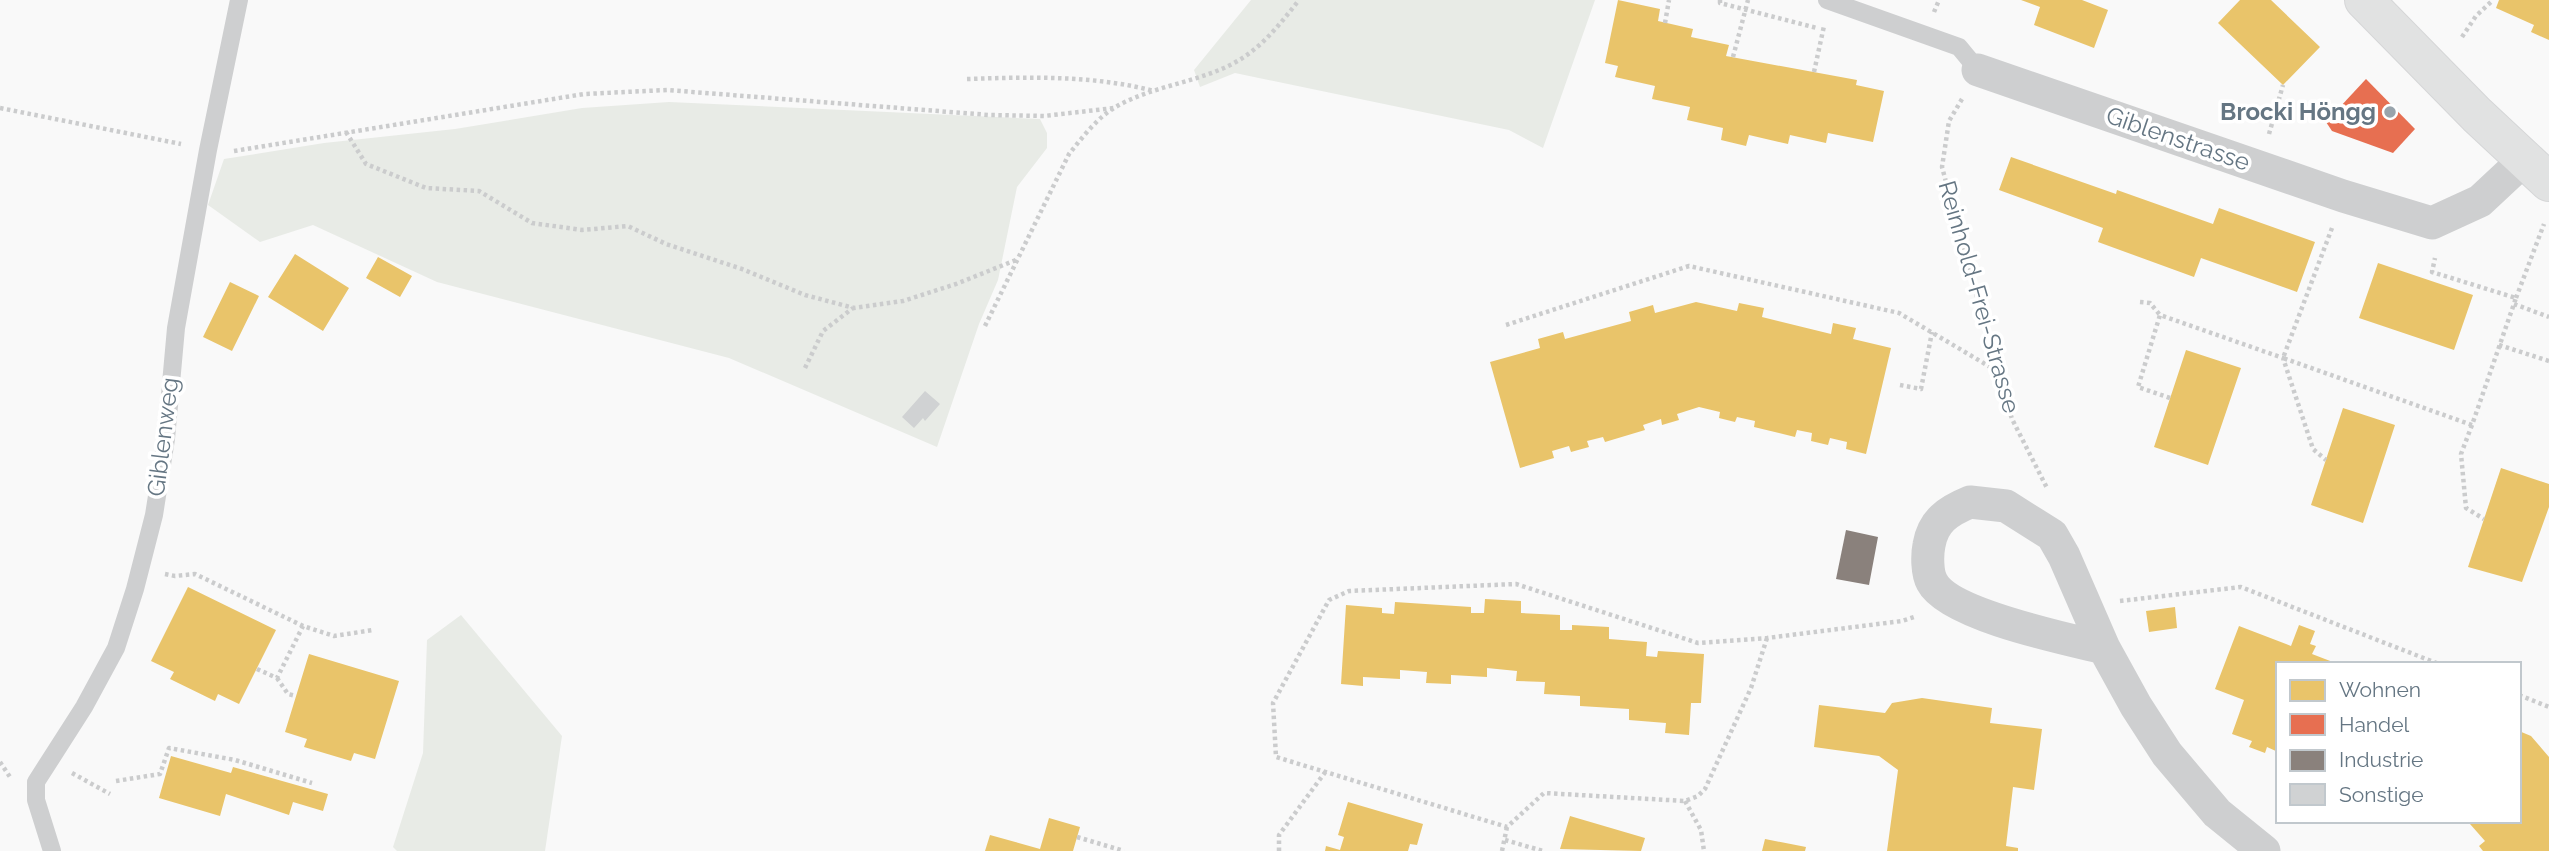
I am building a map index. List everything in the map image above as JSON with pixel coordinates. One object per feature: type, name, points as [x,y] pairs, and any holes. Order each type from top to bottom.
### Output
[{"type":"street","points":[[2364,0],[2477,114],[2537,170],[2480,201],[2431,223]]},
{"type":"street","name":"Giblenstrasse","points":[[1978,70],[2343,196],[2431,223]]},
{"type":"street","points":[[2104,648],[1986,616],[1948,598],[1931,582],[1927,555],[1931,531],[1948,511],[1970,502],[2006,506],[2052,535],[2104,648],[2136,706],[2167,754],[2217,813],[2264,851]]},
{"type":"lane","name":"Giblenweg","points":[[52,851],[36,800],[36,782],[84,707],[116,648],[141,567],[156,503],[166,439],[176,328],[208,150],[239,0]]},
{"type":"lane","name":"Giblenstrasse","points":[[1828,0],[1959,47],[1978,70]]},
{"type":"path","points":[[0,108],[218,154],[584,94],[667,90],[989,115],[1044,116],[1114,108],[1155,91],[1205,76],[1236,62],[1268,38],[1299,0]]},
{"type":"path","points":[[1665,23],[1669,0]]},
{"type":"path","points":[[1720,0],[1720,3],[1823,30]]},
{"type":"path","points":[[1733,57],[1748,0]]},
{"type":"path","points":[[1814,72],[1828,0]]},
{"type":"path","points":[[1936,7],[1939,0]]},
{"type":"path","points":[[2462,37],[2476,16],[2493,0]]},
{"type":"path","name":"Reinhold-Frei-Strasse","points":[[1978,70],[1949,121],[1942,167],[2012,419],[2048,490]]},
{"type":"path","points":[[967,79],[1038,77],[1118,82],[1155,91]]},
{"type":"path","points":[[2267,142],[2283,85]]},
{"type":"path","points":[[985,326],[1069,154],[1086,133],[1114,108]]},
{"type":"path","points":[[345,132],[366,164],[426,188],[479,191],[533,223],[582,230],[628,226],[667,244],[742,269],[805,295],[854,308],[903,301],[1016,260]]},
{"type":"path","points":[[2431,223],[2437,246],[2432,272],[2515,301],[2549,317]]},
{"type":"path","points":[[2484,519],[2466,508],[2461,454],[2544,224]]},
{"type":"path","points":[[2325,250],[2283,358],[2313,449],[2326,460]]},
{"type":"path","points":[[1506,325],[1689,266],[1899,313],[1997,370]]},
{"type":"path","points":[[2140,302],[2150,303],[2160,315],[2472,425]]},
{"type":"path","points":[[805,368],[823,331],[854,308]]},
{"type":"path","points":[[2160,315],[2138,387],[2170,398]]},
{"type":"path","points":[[1900,385],[1921,389],[1932,332]]},
{"type":"path","points":[[2500,345],[2549,361]]},
{"type":"path","points":[[141,567],[175,576],[195,574],[303,626],[334,636],[373,630]]},
{"type":"path","points":[[1507,827],[1276,757],[1273,703],[1329,600],[1349,591],[1516,584],[1698,643],[1767,638],[1911,619],[1948,598]]},
{"type":"path","points":[[2119,601],[2241,587],[2434,662]]},
{"type":"path","points":[[277,678],[303,626]]},
{"type":"path","points":[[1502,851],[1507,827],[1544,793],[1685,801],[1698,796],[1705,789],[1751,688],[1767,638]]},
{"type":"path","points":[[257,669],[277,678],[288,694],[296,696]]},
{"type":"path","points":[[2521,696],[2549,707]]},
{"type":"path","points":[[116,781],[160,774],[169,748],[235,761],[312,783]]},
{"type":"path","points":[[50,761],[110,794]]},
{"type":"path","points":[[1279,851],[1279,835],[1326,771]]},
{"type":"path","points":[[1685,801],[1701,830],[1704,851]]},
{"type":"path","points":[[1077,837],[1124,851]]},
{"type":"path","points":[[1505,840],[1543,851]]},
{"type":"shaded area","points":[[1251,0],[1595,0],[1543,148],[1509,130],[1235,73],[1200,87],[1194,70]]},
{"type":"shaded area","points":[[669,102],[1040,119],[1047,133],[1047,148],[1017,187],[998,280],[979,324],[937,447],[729,358],[437,282],[313,225],[260,242],[208,205],[224,159],[324,143],[455,129],[582,108]]},
{"type":"shaded area","points":[[461,615],[562,736],[545,851],[397,851],[393,847],[423,753],[427,640]]},
{"type":"building: Wohnen","points":[[1618,0],[1660,9],[1658,21],[1693,29],[1691,37],[1729,45],[1726,56],[1857,80],[1856,85],[1884,91],[1873,142],[1828,133],[1826,143],[1790,135],[1788,144],[1749,135],[1746,146],[1721,140],[1723,128],[1687,120],[1690,107],[1652,99],[1655,86],[1615,77],[1618,66],[1605,63]]},
{"type":"building: Wohnen","points":[[2021,0],[2082,0],[2108,10],[2094,48],[2034,25],[2040,7]]},
{"type":"building: Wohnen","points":[[2240,0],[2271,0],[2320,47],[2283,85],[2218,23]]},
{"type":"building: Wohnen","points":[[2499,0],[2549,0],[2549,40],[2531,32],[2534,25],[2496,8]]},
{"type":"building: Wohnen","points":[[2011,157],[2213,224],[2219,208],[2315,242],[2297,292],[2201,258],[2194,277],[2098,242],[2103,228],[1999,190]]},
{"type":"building: Wohnen","points":[[295,254],[349,288],[323,331],[268,297]]},
{"type":"building: Wohnen","points":[[378,257],[412,276],[400,297],[366,278]]},
{"type":"building: Wohnen","points":[[2378,263],[2473,295],[2454,350],[2359,318]]},
{"type":"building: Wohnen","points":[[230,282],[259,296],[232,351],[203,337]]},
{"type":"building: Wohnen","points":[[1696,302],[1737,311],[1739,303],[1764,308],[1762,317],[1831,334],[1833,323],[1856,328],[1853,339],[1891,348],[1866,454],[1846,449],[1847,442],[1830,438],[1828,445],[1811,441],[1812,433],[1797,430],[1795,437],[1754,427],[1755,421],[1737,417],[1735,422],[1719,418],[1720,412],[1699,407],[1677,414],[1679,420],[1662,425],[1661,419],[1643,425],[1645,430],[1605,442],[1603,437],[1587,441],[1589,447],[1571,452],[1569,446],[1552,451],[1554,458],[1520,468],[1490,362],[1540,348],[1538,339],[1563,332],[1565,339],[1631,321],[1629,312],[1653,305],[1655,313]]},
{"type":"building: Wohnen","points":[[2186,350],[2241,368],[2208,465],[2154,447]]},
{"type":"building: Wohnen","points":[[2343,408],[2395,425],[2363,523],[2311,505]]},
{"type":"building: Wohnen","points":[[2501,468],[2549,484],[2549,507],[2522,582],[2468,567]]},
{"type":"building: Wohnen","points":[[188,587],[276,630],[239,704],[218,694],[215,701],[170,679],[174,672],[151,661]]},
{"type":"building: Wohnen","points":[[1485,599],[1521,601],[1521,613],[1560,615],[1560,630],[1572,630],[1572,625],[1609,627],[1609,639],[1647,642],[1646,656],[1657,657],[1658,651],[1704,654],[1701,703],[1691,703],[1689,735],[1665,733],[1666,723],[1629,720],[1629,709],[1580,706],[1580,696],[1544,694],[1545,682],[1516,681],[1517,671],[1487,668],[1487,677],[1451,675],[1451,684],[1426,683],[1427,672],[1400,670],[1400,679],[1363,677],[1363,686],[1341,684],[1346,605],[1382,608],[1382,613],[1394,614],[1395,602],[1471,607],[1471,613],[1484,613]]},
{"type":"building: Wohnen","points":[[2175,607],[2177,628],[2149,632],[2146,611]]},
{"type":"building: Wohnen","points":[[2299,625],[2315,631],[2310,644],[2316,646],[2312,654],[2333,662],[2276,662],[2276,751],[2267,747],[2265,753],[2249,747],[2252,741],[2232,734],[2244,700],[2215,689],[2239,626],[2291,646]]},
{"type":"building: Wohnen","points":[[309,654],[399,681],[375,759],[354,753],[351,761],[304,747],[307,739],[285,732]]},
{"type":"building: Wohnen","points":[[1922,698],[1992,708],[1990,723],[2042,729],[2034,790],[2013,787],[2006,846],[2018,848],[2018,851],[1887,851],[1898,770],[1879,756],[1814,747],[1819,705],[1885,713],[1892,703]]},
{"type":"building: Wohnen","points":[[2521,732],[2531,736],[2549,757],[2549,851],[2483,851],[2479,846],[2485,841],[2468,823],[2521,823]]},
{"type":"building: Wohnen","points":[[171,756],[231,773],[233,767],[328,794],[323,811],[293,802],[289,815],[226,794],[220,816],[159,798]]},
{"type":"building: Wohnen","points":[[1348,802],[1423,824],[1417,845],[1410,844],[1408,851],[1325,851],[1326,846],[1340,850],[1344,837],[1338,835]]},
{"type":"building: Wohnen","points":[[1570,816],[1645,838],[1641,851],[1560,849]]},
{"type":"building: Wohnen","points":[[1049,818],[1080,827],[1073,851],[985,851],[990,835],[1040,849]]},
{"type":"building: Wohnen","points":[[1765,839],[1806,847],[1805,851],[1762,851]]},
{"type":"building: Handel","points":[[2366,79],[2415,129],[2393,153],[2332,131],[2326,122]]},
{"type":"building: Industrie","points":[[1846,530],[1878,537],[1869,585],[1836,579]]},
{"type":"building: Sonstige","points":[[925,391],[940,404],[925,421],[923,418],[914,428],[902,417]]},
{"type":"place","name":"Brocki Höngg","points":[[2390,112]]}]
